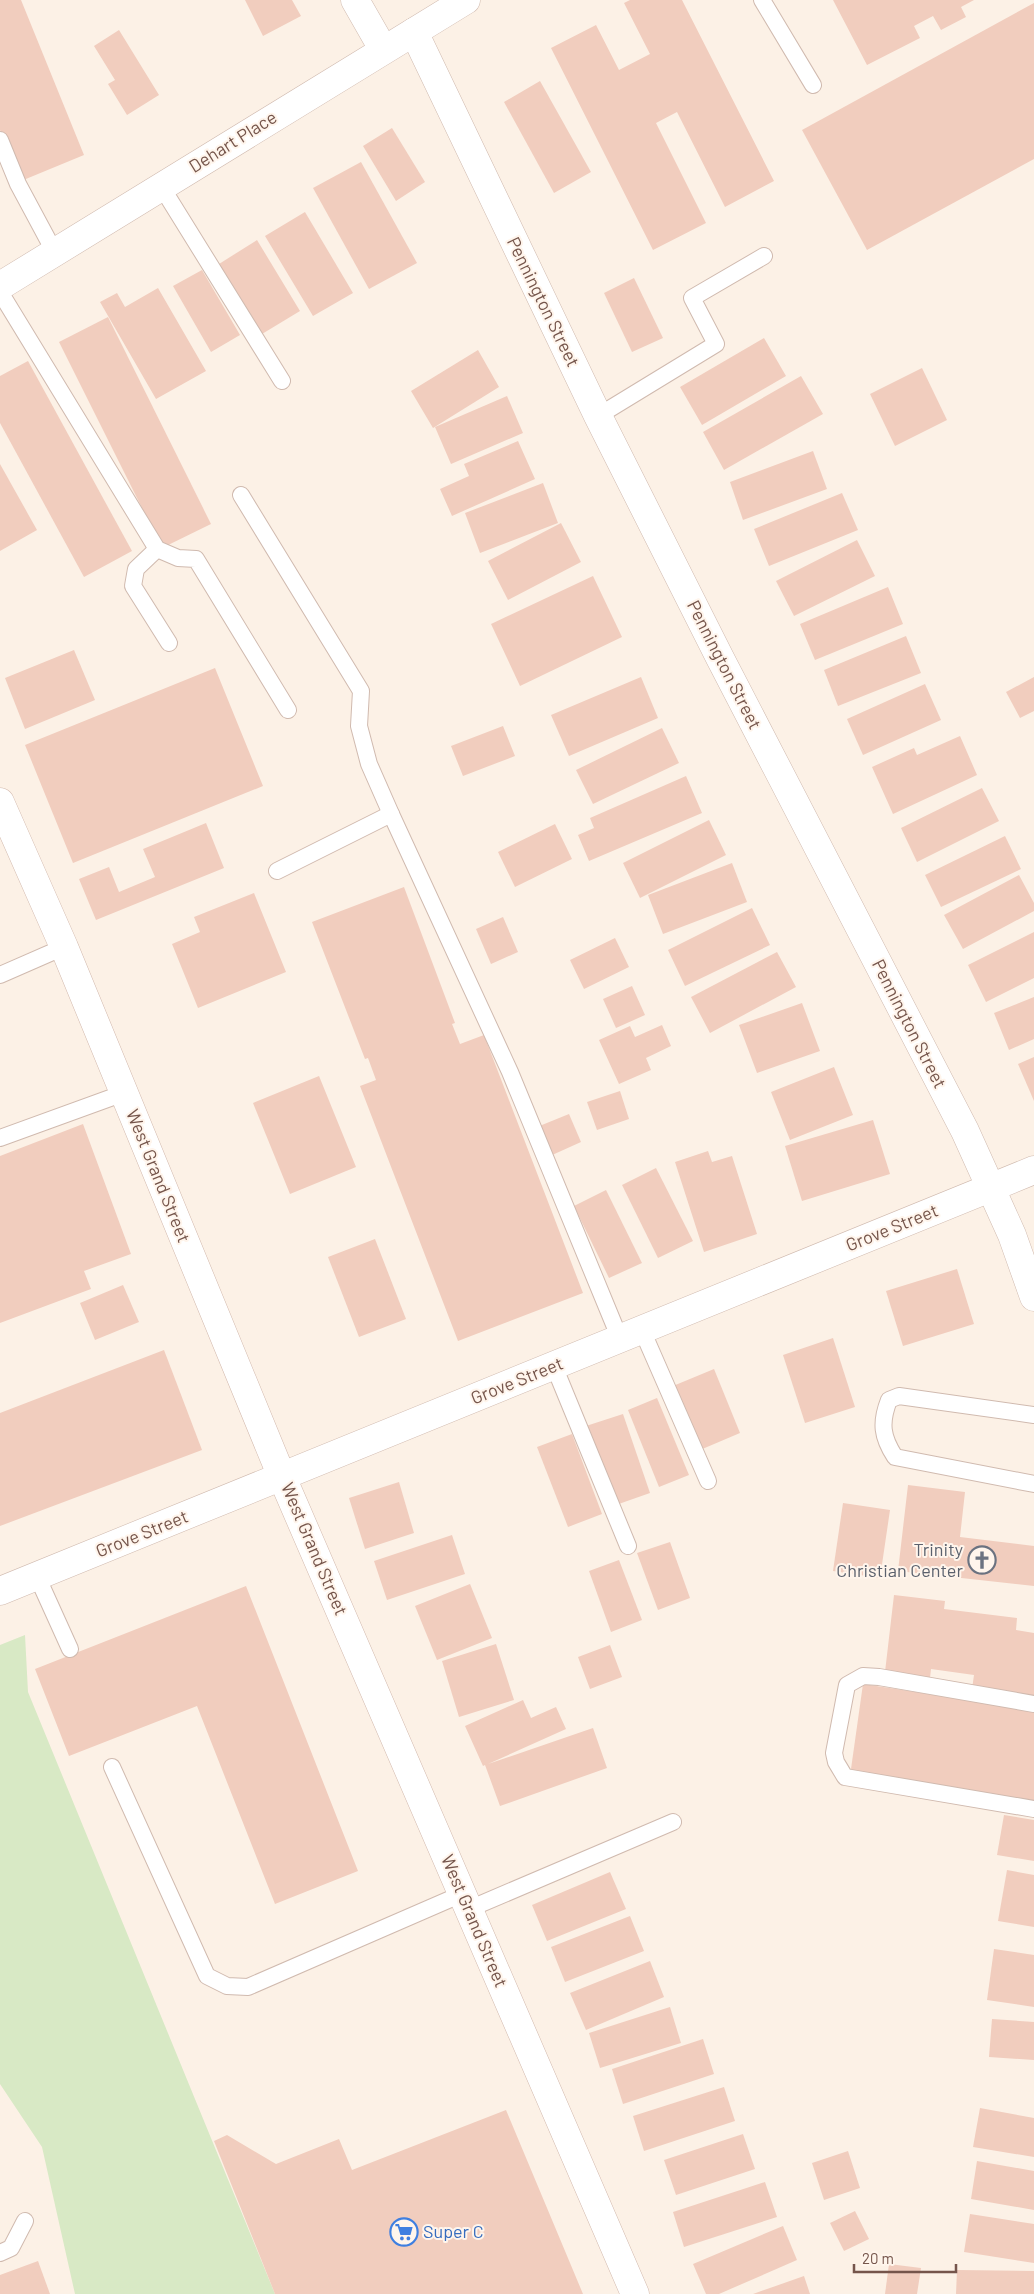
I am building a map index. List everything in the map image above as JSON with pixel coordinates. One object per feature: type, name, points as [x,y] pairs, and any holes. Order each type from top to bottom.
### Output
[{"type":"street","points":[[355,0],[383,49]]},
{"type":"street","name":"Dehart Place","points":[[0,286],[383,49],[466,0]]},
{"type":"street","name":"Pennington Street","points":[[414,32],[598,416],[720,658],[965,1131],[989,1188],[1012,1235],[1034,1296]]},
{"type":"street","name":"West Grand Street","points":[[0,802],[64,947],[282,1477],[635,2294]]},
{"type":"street","name":"Grove Street","points":[[0,1591],[1034,1170]]},
{"type":"lane","points":[[762,0],[813,85]]},
{"type":"lane","points":[[0,140],[18,184],[55,253]]},
{"type":"lane","points":[[161,186],[282,381]]},
{"type":"lane","points":[[598,416],[716,344],[692,298],[764,256]]},
{"type":"lane","points":[[0,292],[157,549],[178,558],[196,559],[288,710]]},
{"type":"lane","points":[[241,495],[361,690],[360,726],[369,764],[631,1335],[708,1481]]},
{"type":"lane","points":[[157,549],[136,569],[133,586],[169,643]]},
{"type":"lane","points":[[277,871],[391,814]]},
{"type":"lane","points":[[0,975],[64,947]]},
{"type":"lane","points":[[0,1138],[124,1093]]},
{"type":"lane","points":[[554,1366],[628,1546]]},
{"type":"lane","points":[[1034,1415],[899,1396],[889,1400],[884,1422],[884,1439],[895,1457],[1034,1484]]},
{"type":"lane","points":[[37,1576],[70,1649]]},
{"type":"lane","points":[[1034,1704],[879,1677],[863,1676],[847,1685],[834,1753],[836,1762],[845,1776],[1034,1809]]},
{"type":"lane","points":[[112,1767],[207,1976],[227,1986],[248,1987],[465,1901],[673,1822]]},
{"type":"lane","points":[[0,2253],[11,2248],[25,2221]]},
{"type":"green space","points":[[25,1635],[28,1692],[275,2294],[75,2294],[42,2147],[0,2084],[0,1645]]},
{"type":"building","points":[[0,0],[21,0],[84,155],[21,181],[0,130]]},
{"type":"building","points":[[245,0],[292,0],[301,16],[263,36]]},
{"type":"building","points":[[630,0],[682,0],[774,181],[725,207],[677,112],[656,123],[706,223],[653,250],[551,48],[596,25],[619,70],[650,54],[624,3]]},
{"type":"building","points":[[833,0],[974,0],[961,7],[966,17],[941,30],[933,16],[914,26],[920,38],[867,65]]},
{"type":"building","points":[[1034,3],[1034,159],[867,250],[802,130]]},
{"type":"building","points":[[119,30],[159,95],[127,115],[108,84],[115,80],[94,46]]},
{"type":"building","points":[[540,81],[591,172],[554,193],[504,102]]},
{"type":"building","points":[[392,128],[425,182],[396,201],[363,146]]},
{"type":"building","points":[[361,162],[417,263],[369,289],[313,188]]},
{"type":"building","points":[[305,212],[353,293],[313,316],[265,236]]},
{"type":"building","points":[[257,240],[300,311],[262,334],[219,264]]},
{"type":"building","points":[[202,270],[240,335],[211,352],[173,286]]},
{"type":"building","points":[[634,278],[663,338],[632,352],[604,293]]},
{"type":"building","points":[[158,288],[206,371],[156,399],[100,302],[117,293],[125,307]]},
{"type":"building","points":[[108,317],[211,524],[162,548],[59,342]]},
{"type":"building","points":[[764,338],[786,376],[702,425],[680,387]]},
{"type":"building","points":[[478,350],[499,387],[433,428],[411,391]]},
{"type":"building","points":[[28,361],[132,551],[84,577],[0,423],[0,376]]},
{"type":"building","points":[[922,368],[947,420],[895,446],[870,394]]},
{"type":"building","points":[[801,376],[823,414],[724,470],[703,432]]},
{"type":"building","points":[[507,396],[523,433],[451,464],[435,427]]},
{"type":"building","points":[[518,441],[535,479],[452,516],[440,489],[469,476],[464,464]]},
{"type":"building","points":[[813,451],[827,489],[743,520],[730,482]]},
{"type":"building","points":[[0,464],[37,530],[0,551]]},
{"type":"building","points":[[543,483],[558,523],[480,553],[465,513]]},
{"type":"building","points":[[842,493],[858,530],[769,566],[754,529]]},
{"type":"building","points":[[561,523],[581,562],[508,600],[488,561]]},
{"type":"building","points":[[857,540],[875,576],[794,616],[776,581]]},
{"type":"building","points":[[593,576],[622,637],[520,686],[491,624]]},
{"type":"building","points":[[888,587],[903,624],[815,660],[800,624]]},
{"type":"building","points":[[906,636],[921,673],[838,706],[824,670]]},
{"type":"building","points":[[74,650],[95,700],[25,729],[5,678]]},
{"type":"building","points":[[215,668],[263,786],[73,863],[25,745]]},
{"type":"building","points":[[641,677],[658,718],[569,756],[551,715]]},
{"type":"building","points":[[1034,677],[1034,711],[1020,718],[1006,692]]},
{"type":"building","points":[[925,684],[941,720],[863,755],[847,719]]},
{"type":"building","points":[[503,726],[515,756],[463,776],[451,746]]},
{"type":"building","points":[[662,728],[679,763],[593,804],[576,770]]},
{"type":"building","points":[[960,736],[977,775],[893,814],[872,767],[914,748],[917,755]]},
{"type":"building","points":[[686,776],[702,813],[589,861],[578,835],[594,828],[590,818]]},
{"type":"building","points":[[982,788],[999,821],[917,862],[901,828]]},
{"type":"building","points":[[709,820],[726,855],[640,898],[623,863]]},
{"type":"building","points":[[206,823],[224,868],[96,920],[79,879],[109,867],[119,892],[155,877],[143,849]]},
{"type":"building","points":[[555,824],[572,859],[515,887],[498,852]]},
{"type":"building","points":[[1005,836],[1021,869],[941,907],[925,875]]},
{"type":"building","points":[[732,863],[747,902],[663,934],[648,895]]},
{"type":"building","points":[[1019,875],[1034,903],[1034,911],[963,949],[944,915]]},
{"type":"building","points":[[404,887],[455,1023],[452,1024],[460,1044],[484,1035],[583,1293],[458,1341],[360,1086],[376,1080],[368,1058],[365,1059],[312,922]]},
{"type":"building","points":[[254,893],[286,972],[198,1008],[172,944],[200,932],[194,917]]},
{"type":"building","points":[[752,908],[770,945],[685,986],[668,950]]},
{"type":"building","points":[[503,917],[518,952],[491,964],[476,929]]},
{"type":"building","points":[[1034,932],[1034,978],[986,1002],[968,965]]},
{"type":"building","points":[[615,938],[629,967],[584,989],[570,960]]},
{"type":"building","points":[[777,952],[796,987],[710,1033],[691,997]]},
{"type":"building","points":[[632,986],[645,1015],[616,1028],[603,999]]},
{"type":"building","points":[[1034,997],[1034,1039],[1009,1050],[994,1013]]},
{"type":"building","points":[[802,1003],[820,1051],[757,1073],[739,1025]]},
{"type":"building","points":[[662,1025],[671,1046],[646,1058],[651,1070],[619,1084],[599,1040],[630,1026],[635,1037]]},
{"type":"building","points":[[1034,1057],[1034,1101],[1018,1064]]},
{"type":"building","points":[[834,1067],[853,1115],[790,1140],[771,1092]]},
{"type":"building","points":[[319,1076],[356,1167],[290,1194],[253,1103]]},
{"type":"building","points":[[620,1091],[629,1119],[597,1130],[587,1102]]},
{"type":"building","points":[[569,1114],[581,1142],[550,1156],[537,1127]]},
{"type":"building","points":[[873,1120],[890,1174],[802,1201],[785,1146]]},
{"type":"building","points":[[83,1124],[131,1254],[84,1271],[91,1289],[0,1323],[0,1156]]},
{"type":"building","points":[[708,1151],[712,1162],[732,1156],[757,1234],[704,1252],[675,1162]]},
{"type":"building","points":[[656,1168],[693,1241],[658,1258],[622,1185]]},
{"type":"building","points":[[606,1190],[642,1263],[609,1278],[574,1206]]},
{"type":"building","points":[[375,1239],[406,1319],[359,1337],[328,1257]]},
{"type":"building","points":[[957,1269],[974,1324],[903,1346],[886,1291]]},
{"type":"building","points":[[123,1285],[139,1322],[95,1340],[80,1303]]},
{"type":"building","points":[[833,1338],[855,1407],[805,1423],[783,1355]]},
{"type":"building","points":[[164,1350],[202,1450],[0,1526],[0,1413]]},
{"type":"building","points":[[714,1369],[740,1433],[700,1450],[673,1386]]},
{"type":"building","points":[[657,1398],[689,1475],[659,1487],[628,1410]]},
{"type":"building","points":[[623,1414],[650,1493],[613,1506],[586,1426]]},
{"type":"building","points":[[572,1434],[602,1514],[568,1527],[537,1447]]},
{"type":"building","points":[[399,1482],[414,1533],[365,1549],[349,1498]]},
{"type":"building","points":[[908,1485],[965,1492],[960,1537],[1034,1546],[1034,1586],[898,1571]]},
{"type":"building","points":[[843,1503],[890,1510],[880,1578],[833,1571]]},
{"type":"building","points":[[452,1535],[465,1574],[387,1600],[374,1561]]},
{"type":"building","points":[[670,1542],[690,1598],[658,1610],[637,1553]]},
{"type":"building","points":[[619,1560],[642,1620],[611,1632],[589,1571]]},
{"type":"building","points":[[470,1584],[492,1638],[437,1660],[415,1606]]},
{"type":"building","points":[[246,1586],[358,1871],[275,1904],[197,1706],[69,1756],[35,1669]]},
{"type":"building","points":[[894,1595],[945,1601],[944,1609],[1017,1618],[1016,1630],[1034,1633],[1034,1697],[972,1689],[974,1675],[931,1669],[930,1678],[885,1672]]},
{"type":"building","points":[[496,1644],[514,1700],[459,1717],[442,1661]]},
{"type":"building","points":[[610,1645],[622,1677],[590,1689],[578,1657]]},
{"type":"building","points":[[863,1684],[1034,1710],[1034,1804],[850,1776]]},
{"type":"building","points":[[523,1700],[531,1718],[556,1707],[566,1729],[488,1764],[593,1728],[607,1768],[500,1806],[485,1765],[483,1766],[465,1726]]},
{"type":"building","points":[[1004,1815],[1034,1820],[1034,1861],[997,1855]]},
{"type":"building","points":[[1007,1870],[1034,1875],[1034,1927],[998,1921]]},
{"type":"building","points":[[610,1872],[626,1909],[547,1941],[532,1905]]},
{"type":"building","points":[[630,1916],[644,1951],[565,1982],[551,1947]]},
{"type":"building","points":[[994,1949],[1034,1955],[1034,2007],[987,2000]]},
{"type":"building","points":[[650,1961],[664,1997],[586,2030],[570,1993]]},
{"type":"building","points":[[670,2007],[681,2043],[600,2068],[589,2033]]},
{"type":"building","points":[[992,2019],[1034,2022],[1034,2060],[989,2057]]},
{"type":"building","points":[[703,2039],[714,2074],[623,2104],[612,2069]]},
{"type":"building","points":[[724,2087],[735,2121],[644,2151],[633,2116]]},
{"type":"building","points":[[980,2108],[1034,2118],[1034,2157],[973,2147]]},
{"type":"building","name":"Super C","points":[[506,2110],[583,2294],[275,2294],[214,2141],[227,2135],[276,2164],[339,2139],[352,2170]]},
{"type":"building","points":[[743,2134],[755,2169],[676,2195],[664,2160]]},
{"type":"building","points":[[848,2151],[860,2188],[824,2200],[812,2163]]},
{"type":"building","points":[[977,2161],[1034,2171],[1034,2210],[971,2199]]},
{"type":"building","points":[[765,2182],[777,2217],[684,2247],[673,2212]]},
{"type":"building","points":[[855,2211],[869,2239],[844,2251],[830,2223]]},
{"type":"building","points":[[970,2214],[1034,2224],[1034,2263],[964,2252]]},
{"type":"building","points":[[783,2226],[797,2260],[719,2294],[706,2294],[693,2264]]},
{"type":"building","points":[[38,2261],[50,2294],[0,2294],[0,2275]]},
{"type":"building","points":[[889,2264],[921,2268],[917,2294],[885,2294]]},
{"type":"building","points":[[957,2270],[1034,2271],[1034,2294],[956,2294]]},
{"type":"building","points":[[804,2276],[810,2294],[753,2294]]},
{"type":"place","name":"Trinity Christian Center","points":[[982,1560]]},
{"type":"place","name":"Super C","points":[[404,2232]]}]
